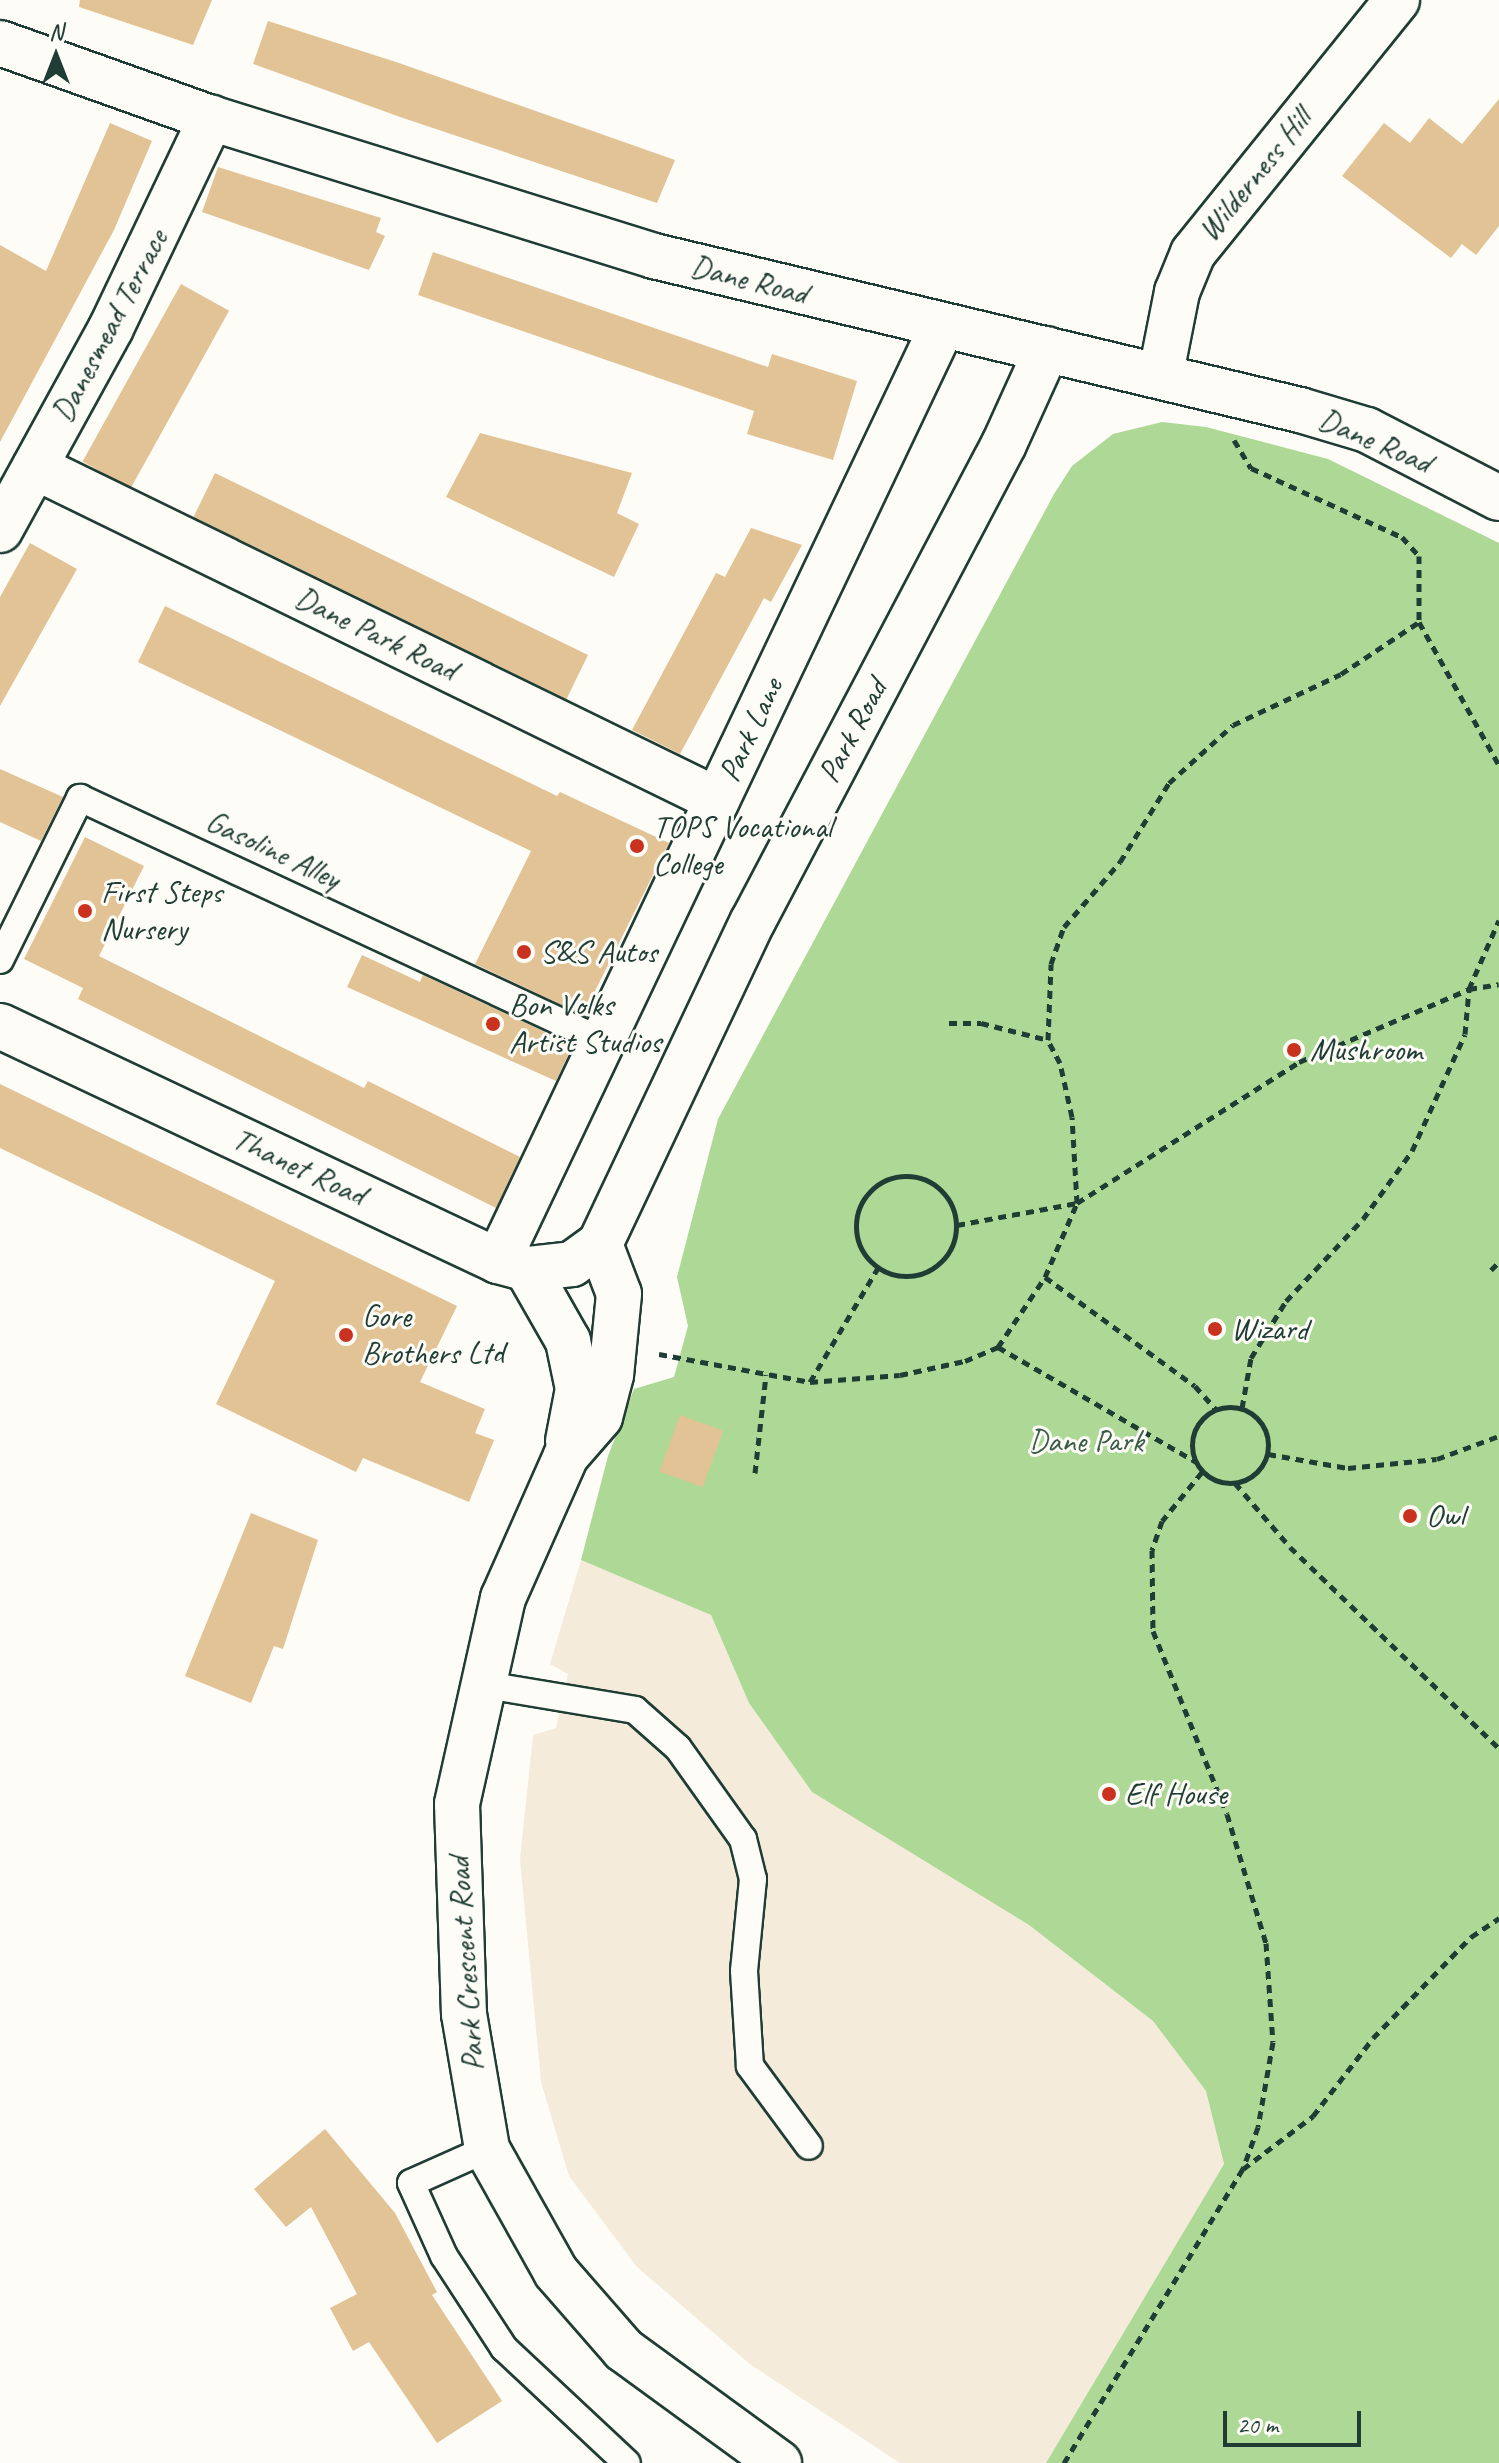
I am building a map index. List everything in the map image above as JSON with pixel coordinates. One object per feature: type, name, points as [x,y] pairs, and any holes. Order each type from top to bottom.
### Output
[{"type":"street","name":"Wilderness Hill","points":[[1161,373],[1177,292],[1193,253],[1397,0]]},
{"type":"street","name":"Dane Road","points":[[0,43],[211,118],[654,256],[941,329],[1230,389],[1367,430],[1499,498]]},
{"type":"street","name":"Danesmead Terrace","points":[[0,530],[159,235],[211,118]]},
{"type":"street","name":"Park Lane","points":[[513,1265],[602,1041],[941,329]]},
{"type":"street","name":"Park Road","points":[[600,1244],[753,921],[1004,444],[1047,349]]},
{"type":"street","name":"Dane Park Road","points":[[35,467],[717,800]]},
{"type":"street","name":"Thanet Road","points":[[0,1026],[513,1265]]},
{"type":"street","points":[[513,1265],[572,1264],[600,1244]]},
{"type":"street","name":"Park Crescent Road","points":[[566,1456],[600,1417],[617,1344],[619,1294],[600,1244]]},
{"type":"street","name":"Park Crescent Road","points":[[513,1265],[568,1341],[578,1389],[566,1456],[503,1598],[480,1684],[457,1804],[464,2014],[487,2149],[556,2272],[624,2350],[768,2460]]},
{"type":"lane","name":"Gasoline Alley","points":[[0,960],[80,798],[602,1041]]},
{"type":"lane","points":[[480,1684],[635,1710],[678,1748],[697,1774],[743,1839],[753,1879],[744,1971],[750,2066],[809,2146]]},
{"type":"lane","points":[[487,2149],[411,2183],[422,2208],[444,2256],[504,2348],[627,2463]]},
{"type":"path","points":[[1230,389],[1230,434],[1251,468],[1402,537],[1419,556],[1419,622],[1447,683],[1499,765]]},
{"type":"path","points":[[617,1344],[810,1382],[900,1375],[965,1361],[998,1347],[1045,1277],[1077,1203],[1072,1117],[1060,1063],[1048,1040],[1051,964],[1064,927],[1120,862],[1169,783],[1233,725],[1341,674],[1419,622]]},
{"type":"path","points":[[1242,1408],[1251,1358],[1286,1301],[1363,1219],[1412,1151],[1465,1034],[1469,989],[1499,920]]},
{"type":"path","points":[[957,1225],[1077,1203],[1299,1062],[1469,989],[1499,984]]},
{"type":"path","points":[[949,1023],[981,1023],[1048,1040]]},
{"type":"path","points":[[914,1176],[930,1182],[953,1207],[957,1225],[948,1254],[924,1273],[878,1268],[858,1241],[855,1225],[859,1208],[881,1182],[914,1176]]},
{"type":"path","points":[[1491,1270],[1499,1262]]},
{"type":"path","points":[[810,1382],[878,1268]]},
{"type":"path","points":[[1045,1277],[1195,1386],[1216,1409]]},
{"type":"path","points":[[998,1347],[1196,1462]]},
{"type":"path","points":[[755,1473],[766,1375]]},
{"type":"path","points":[[1235,1483],[1256,1473],[1268,1454],[1267,1431],[1242,1408],[1216,1409],[1192,1437],[1196,1462],[1202,1472],[1235,1483],[1290,1547],[1499,1748]]},
{"type":"path","points":[[1268,1454],[1348,1468],[1437,1459],[1499,1436]]},
{"type":"path","points":[[1064,2463],[1243,2169],[1273,2042],[1266,1943],[1227,1814],[1153,1631],[1152,1550],[1162,1521],[1202,1472]]},
{"type":"path","points":[[1243,2169],[1313,2116],[1373,2038],[1471,1937],[1499,1918]]},
{"type":"shaded area","points":[[581,1560],[711,1615],[749,1703],[812,1792],[1029,1925],[1153,2021],[1206,2091],[1224,2164],[1046,2463],[900,2463],[751,2365],[637,2267],[569,2176],[541,2082],[520,1859],[533,1735],[556,1728],[568,1674],[550,1664]]},
{"type":"green space","name":"Dane Park","points":[[1162,422],[1206,427],[1328,459],[1499,543],[1499,2463],[1046,2463],[1224,2164],[1206,2091],[1153,2021],[1029,1925],[812,1792],[749,1703],[711,1615],[581,1560],[608,1456],[634,1389],[674,1377],[688,1326],[677,1277],[718,1119],[1054,494],[1072,466],[1113,434]]},
{"type":"building","points":[[80,0],[212,0],[193,45],[79,7]]},
{"type":"building","points":[[268,21],[396,62],[675,160],[657,203],[403,118],[253,64]]},
{"type":"building","points":[[1499,99],[1499,226],[1476,255],[1462,244],[1451,258],[1342,176],[1384,123],[1410,143],[1429,118],[1462,144]]},
{"type":"building","points":[[110,123],[152,141],[114,230],[0,442],[0,245],[46,271]]},
{"type":"building","points":[[218,167],[381,218],[376,232],[385,236],[369,270],[202,212]]},
{"type":"building","points":[[433,252],[768,367],[772,354],[857,381],[833,460],[747,434],[754,411],[418,295]]},
{"type":"building","points":[[181,284],[229,311],[131,488],[83,462]]},
{"type":"building","points":[[480,433],[632,473],[617,513],[639,524],[614,577],[446,497]]},
{"type":"building","points":[[215,473],[588,655],[567,699],[194,517]]},
{"type":"building","points":[[751,528],[802,545],[771,602],[764,598],[680,754],[632,730],[716,573],[725,577]]},
{"type":"building","points":[[30,543],[77,569],[0,706],[0,597]]},
{"type":"building","points":[[165,606],[557,796],[560,792],[669,843],[583,1015],[475,964],[531,851],[138,662]]},
{"type":"building","points":[[0,769],[63,797],[41,841],[0,822]]},
{"type":"building","points":[[85,837],[144,866],[99,956],[364,1088],[368,1081],[520,1157],[496,1208],[78,999],[83,988],[24,959]]},
{"type":"building","name":"Bon Volks Artist Studios","points":[[362,955],[420,982],[423,975],[573,1045],[556,1081],[347,987]]},
{"type":"building","points":[[0,1084],[457,1306],[420,1382],[485,1409],[475,1433],[494,1440],[469,1502],[363,1458],[356,1472],[216,1404],[275,1281],[0,1148]]},
{"type":"building","points":[[680,1415],[723,1431],[703,1487],[659,1471]]},
{"type":"building","points":[[251,1513],[318,1540],[283,1649],[274,1646],[251,1703],[185,1676]]},
{"type":"building","points":[[325,2129],[395,2213],[437,2292],[432,2295],[502,2401],[437,2443],[369,2342],[353,2351],[330,2308],[357,2294],[311,2207],[286,2227],[254,2189]]},
{"type":"place","name":"TOPS Vocational College","points":[[637,846]]},
{"type":"place","name":"First Steps Nursery","points":[[85,911]]},
{"type":"place","name":"S&S Autos","points":[[524,952]]},
{"type":"place","name":"Bon Volks Artist Studios","points":[[493,1024]]},
{"type":"place","name":"Mushroom","points":[[1294,1050]]},
{"type":"place","name":"Wizard","points":[[1215,1329]]},
{"type":"place","name":"Gore Brothers Ltd","points":[[346,1335]]},
{"type":"place","name":"Owl","points":[[1410,1516]]},
{"type":"place","name":"Elf House","points":[[1109,1794]]}]
